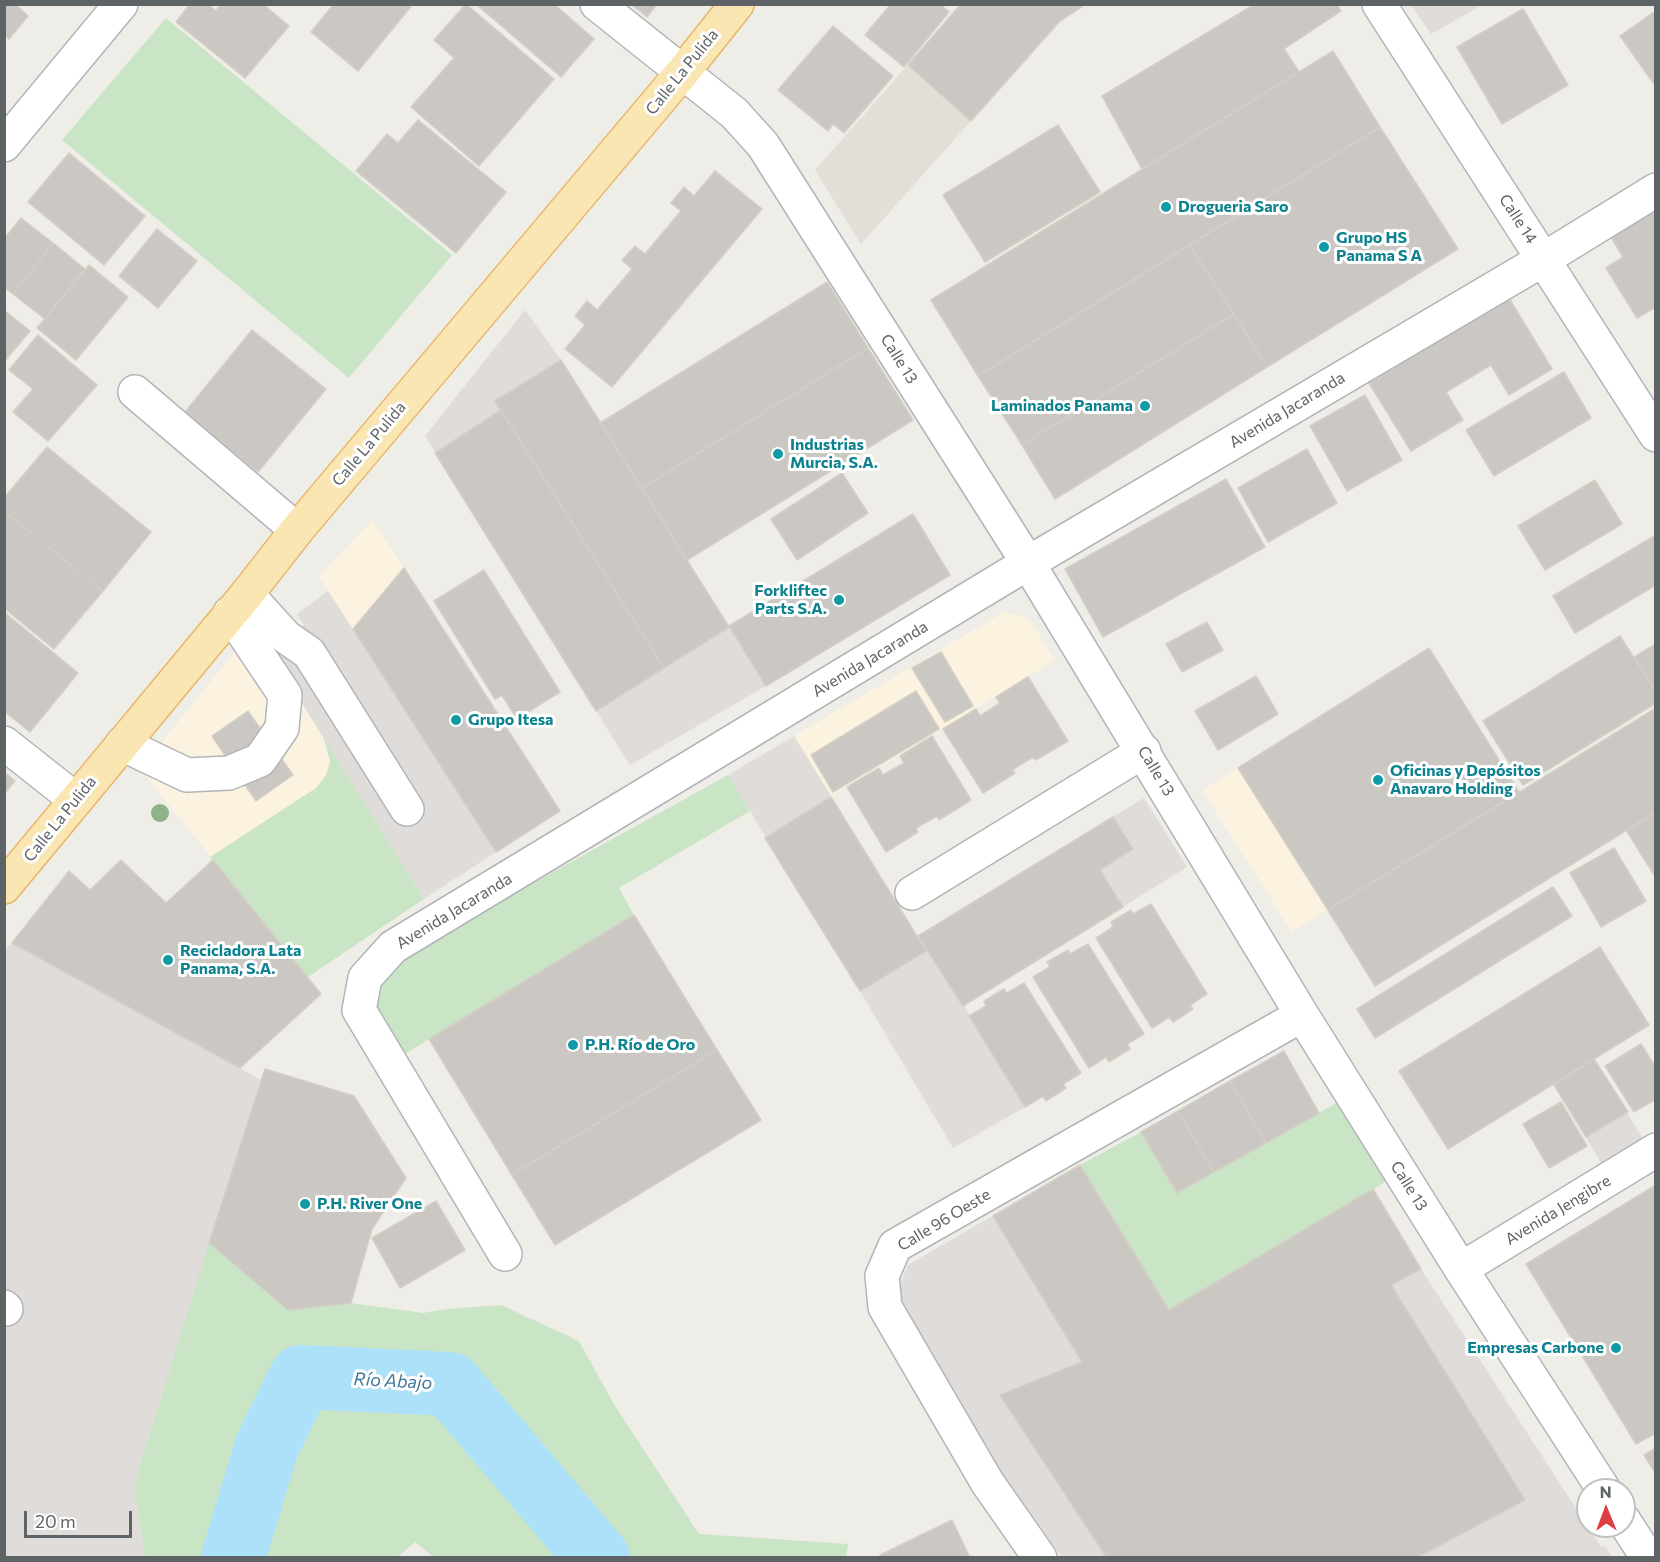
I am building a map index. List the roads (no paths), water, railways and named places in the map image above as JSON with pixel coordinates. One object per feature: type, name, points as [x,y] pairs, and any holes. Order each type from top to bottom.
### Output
[{"type":"main road","name":"Calle La Pulida","points":[[4,887],[297,530],[682,74],[737,4]]},
{"type":"street","points":[[4,145],[121,4]]},
{"type":"street","name":"Calle 13","points":[[597,4],[682,74],[734,113],[763,144],[1028,563],[1302,1015],[1461,1269],[1596,1478]]},
{"type":"street","name":"Calle 14","points":[[1394,9],[1544,259],[1656,435]]},
{"type":"street","name":"Avenida Jacaranda","points":[[505,1254],[359,1010],[365,978],[393,947],[1028,563],[1544,259],[1656,190]]},
{"type":"street","points":[[135,392],[297,530]]},
{"type":"street","points":[[122,744],[187,775],[229,773],[260,760],[282,728],[285,694],[238,603]]},
{"type":"street","points":[[238,603],[309,652],[406,809]]},
{"type":"street","points":[[4,743],[76,800]]},
{"type":"street","points":[[912,893],[1144,751]]},
{"type":"street","name":"Calle 96 Oeste","points":[[1040,1557],[987,1482],[885,1307],[882,1276],[895,1246],[1302,1015]]},
{"type":"street","name":"Avenida Jengibre","points":[[1461,1269],[1656,1150]]},
{"type":"street","points":[[1635,1538],[1647,1557]]},
{"type":"waterway","name":"Río Abajo","points":[[233,1558],[267,1446],[301,1377],[450,1384],[598,1558]]},
{"type":"place","name":"Drogueria Saro","points":[[1166,207]]},
{"type":"place","name":"Grupo HS Panama S A","points":[[1324,247]]},
{"type":"place","name":"Laminados Panama","points":[[1145,406]]},
{"type":"place","name":"Industrias Murcia, S.A.","points":[[778,454]]},
{"type":"place","name":"Forkliftec Parts S.A.","points":[[839,600]]},
{"type":"place","name":"Grupo Itesa","points":[[456,720]]},
{"type":"place","name":"Oficinas y Depósitos Anavaro Holding","points":[[1378,780]]},
{"type":"place","name":"Recicladora Lata Panama, S.A.","points":[[168,960]]},
{"type":"place","name":"P.H. Río de Oro","points":[[573,1045]]},
{"type":"place","name":"P.H. River One","points":[[305,1204]]},
{"type":"place","name":"Empresas Carbone","points":[[1616,1348]]}]
